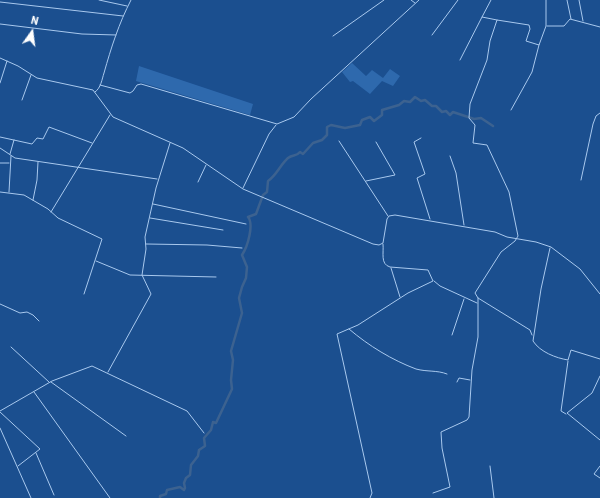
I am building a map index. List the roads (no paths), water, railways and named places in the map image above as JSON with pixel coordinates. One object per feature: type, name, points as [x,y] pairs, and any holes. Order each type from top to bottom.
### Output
[{"type":"street","points":[[99,0],[128,6]]},
{"type":"street","points":[[95,92],[100,85],[116,35],[131,0]]},
{"type":"street","points":[[333,36],[384,0]]},
{"type":"street","points":[[411,0],[416,3]]},
{"type":"street","points":[[243,189],[269,134],[277,124],[294,117],[311,99],[419,0]]},
{"type":"street","points":[[432,35],[458,0]]},
{"type":"street","points":[[460,60],[491,0]]},
{"type":"street","points":[[511,110],[532,72],[546,26],[546,0]]},
{"type":"street","points":[[567,0],[571,19]]},
{"type":"street","points":[[579,0],[583,22]]},
{"type":"street","points":[[0,2],[123,16]]},
{"type":"street","points":[[482,17],[529,25],[530,29],[526,41],[540,45]]},
{"type":"street","points":[[546,26],[564,26],[568,20],[571,19]]},
{"type":"street","points":[[571,19],[600,27]]},
{"type":"street","points":[[497,20],[491,39],[487,60],[471,103],[470,116],[474,125],[473,143],[487,145],[506,185],[517,230],[517,239]]},
{"type":"street","points":[[0,24],[82,34],[116,35]]},
{"type":"street","points":[[0,58],[31,75],[95,92],[110,115],[183,148],[243,189],[375,244],[381,245],[383,243]]},
{"type":"street","points":[[0,83],[7,61]]},
{"type":"street","points":[[22,100],[31,75]]},
{"type":"street","points":[[100,85],[130,93],[133,92],[137,85],[141,84],[277,124]]},
{"type":"street","points":[[581,180],[593,124],[596,116],[600,113]]},
{"type":"street","points":[[51,212],[110,115]]},
{"type":"street","points":[[0,137],[33,143],[37,138],[43,139],[49,127],[93,144]]},
{"type":"street","points":[[421,138],[414,142],[425,174],[417,178],[430,220]]},
{"type":"street","points":[[9,193],[10,163],[15,140]]},
{"type":"street","points":[[338,141],[389,216],[383,243],[383,263],[390,267],[429,270],[433,280],[440,286],[477,303]]},
{"type":"street","points":[[108,372],[151,294],[142,275],[152,204],[158,179],[170,142]]},
{"type":"street","points":[[365,181],[395,175],[376,142]]},
{"type":"street","points":[[0,148],[11,155],[38,162],[158,179]]},
{"type":"street","points":[[450,156],[456,173],[464,226]]},
{"type":"street","points":[[33,201],[37,180],[38,162]]},
{"type":"street","points":[[0,163],[10,163]]},
{"type":"street","points":[[198,182],[207,164]]},
{"type":"street","points":[[0,192],[24,195],[58,218],[102,239],[84,294]]},
{"type":"street","points":[[152,204],[246,224]]},
{"type":"street","points":[[389,216],[399,215],[464,226],[497,232],[507,237],[536,242],[551,248],[580,269],[600,294]]},
{"type":"street","points":[[150,218],[223,230]]},
{"type":"street","points":[[433,493],[450,487],[442,448],[441,432],[469,418],[471,380],[478,337],[478,298],[476,290],[503,250],[517,239]]},
{"type":"street","points":[[146,244],[202,245],[242,248]]},
{"type":"street","points":[[532,335],[551,248]]},
{"type":"street","points":[[96,261],[124,273],[142,275],[216,277]]},
{"type":"street","points":[[390,267],[401,297]]},
{"type":"street","points":[[370,498],[372,494],[337,334],[363,322],[401,297],[433,280]]},
{"type":"street","points":[[452,335],[464,298]]},
{"type":"street","points":[[478,298],[530,330],[533,341],[537,346],[553,356],[568,360]]},
{"type":"street","points":[[0,304],[20,313],[27,312],[39,321]]},
{"type":"street","points":[[349,328],[369,345],[399,362],[417,369],[446,374]]},
{"type":"street","points":[[11,348],[50,382],[126,436]]},
{"type":"street","points":[[600,360],[570,350],[561,411],[568,414],[600,440]]},
{"type":"street","points":[[18,466],[40,449],[0,411],[50,382],[90,366],[108,372],[190,413],[193,421],[204,433]]},
{"type":"street","points":[[568,414],[568,412],[592,392],[600,376]]},
{"type":"street","points":[[457,382],[459,378],[471,380]]},
{"type":"street","points":[[34,392],[110,498]]},
{"type":"street","points":[[0,428],[31,498]]},
{"type":"street","points":[[36,453],[54,495]]},
{"type":"street","points":[[490,466],[494,498]]},
{"type":"street","points":[[600,466],[594,474],[600,478]]},
{"type":"waterway","points":[[160,498],[160,496],[166,494],[167,490],[180,487],[184,490],[184,483],[186,478],[190,475],[191,465],[198,456],[199,450],[205,446],[204,438],[211,430],[213,422],[216,423],[232,389],[231,380],[233,360],[231,351],[242,313],[239,298],[246,278],[247,267],[242,255],[250,235],[250,220],[248,217],[256,214],[263,195],[267,192],[268,181],[274,176],[285,161],[300,152],[303,154],[313,143],[322,140],[327,135],[327,127],[331,125],[345,128],[360,125],[362,120],[370,117],[374,121],[382,115],[382,110],[399,105],[404,101],[410,102],[415,97],[421,101],[425,100],[432,106],[436,106],[442,112],[446,111],[450,115],[453,112],[474,119],[481,118],[493,126]]}]
